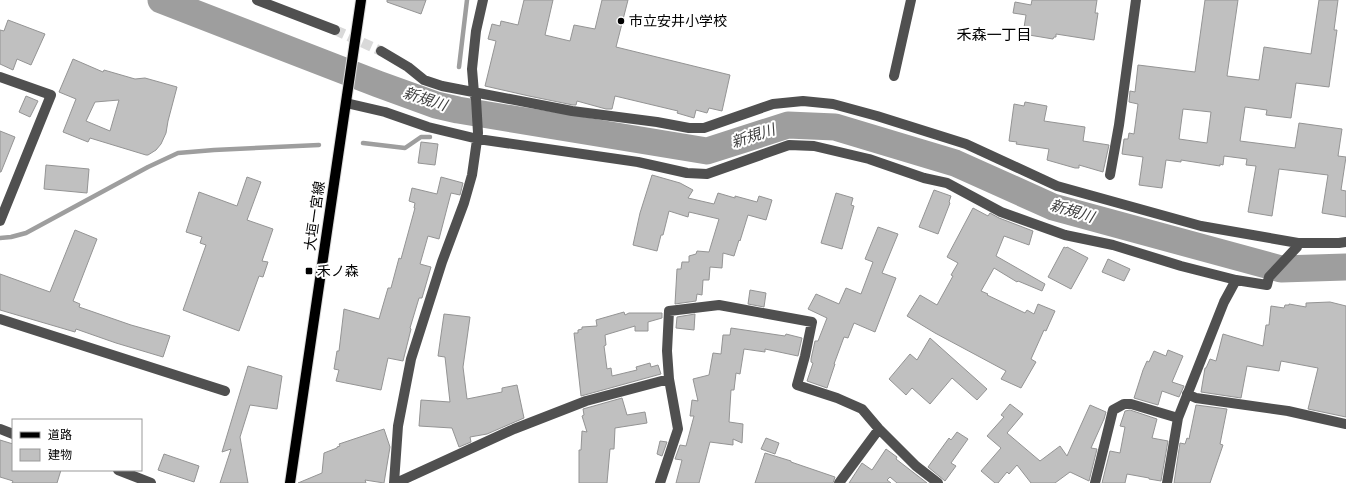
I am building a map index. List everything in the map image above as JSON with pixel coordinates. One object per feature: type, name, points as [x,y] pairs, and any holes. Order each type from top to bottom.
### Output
[{"type":"main road","name":"大垣一宮線","points":[[290,483],[361,0]]},
{"type":"street","points":[[257,0],[335,30]]},
{"type":"street","points":[[482,0],[476,31],[472,69],[478,136],[472,175],[464,204],[442,262],[411,359],[398,426],[395,483],[514,430],[586,401],[669,379]]},
{"type":"street","points":[[894,76],[910,0]]},
{"type":"street","points":[[1110,175],[1119,125],[1136,0]]},
{"type":"street","points":[[381,51],[408,67],[424,80],[475,96],[657,122],[689,128],[704,128],[773,104],[803,100],[833,104],[966,144],[1057,186],[1201,226],[1297,245],[1346,242]]},
{"type":"street","points":[[0,77],[52,95],[0,221]]},
{"type":"street","points":[[347,98],[428,127],[638,162],[687,172],[707,174],[789,145],[814,146],[869,159],[924,178],[947,183],[1001,212],[1065,234],[1113,245],[1181,266],[1236,280],[1267,285],[1269,277],[1297,245]]},
{"type":"street","points":[[1166,483],[1178,418],[1224,302],[1236,280]]},
{"type":"street","points":[[660,483],[678,429],[669,379],[667,351],[670,311],[719,305],[812,322],[797,386],[837,398],[862,409],[879,429],[916,466],[938,483]]},
{"type":"street","points":[[0,319],[225,391]]},
{"type":"street","points":[[1187,394],[1196,398],[1288,411],[1346,424]]},
{"type":"street","points":[[1095,483],[1113,410],[1124,404],[1131,404],[1178,418]]},
{"type":"street","points":[[0,429],[12,434]]},
{"type":"street","points":[[838,483],[879,429]]},
{"type":"street","points":[[121,471],[151,483]]},
{"type":"building","points":[[387,0],[426,0],[421,14],[387,2]]},
{"type":"building","points":[[524,0],[553,0],[545,35],[570,41],[574,25],[595,29],[602,0],[628,0],[616,47],[730,75],[722,111],[709,108],[707,113],[696,110],[694,118],[677,113],[678,111],[615,96],[612,109],[606,109],[577,101],[576,105],[573,105],[485,86],[496,41],[488,39],[492,24],[500,26],[501,21],[518,25]]},
{"type":"building","points":[[1032,0],[1097,0],[1095,13],[1098,13],[1094,40],[1056,34],[1056,37],[1053,39],[1023,34],[1026,15],[1013,13],[1015,2],[1031,5]]},
{"type":"building","points":[[1205,0],[1238,0],[1227,76],[1259,80],[1264,47],[1311,54],[1319,0],[1338,0],[1334,30],[1337,30],[1329,87],[1296,83],[1291,118],[1266,115],[1267,110],[1245,107],[1240,141],[1295,148],[1299,123],[1342,129],[1338,156],[1346,157],[1341,190],[1346,191],[1346,217],[1322,213],[1328,175],[1279,169],[1272,216],[1248,212],[1256,166],[1246,165],[1247,159],[1224,156],[1223,165],[1220,164],[1220,166],[1181,160],[1181,162],[1166,160],[1162,188],[1139,185],[1143,157],[1122,154],[1124,139],[1128,139],[1129,133],[1134,134],[1138,104],[1129,102],[1130,91],[1135,92],[1138,65],[1195,72]],"holes":[[[1183,109],[1211,112],[1207,143],[1179,139]]]},
{"type":"building","points":[[8,20],[45,34],[31,65],[17,59],[13,70],[0,64],[0,30],[4,31]]},
{"type":"building","points":[[73,59],[103,72],[104,70],[135,79],[145,78],[177,87],[166,133],[161,144],[156,150],[148,155],[90,138],[88,142],[63,132],[76,99],[59,92]],"holes":[[[119,100],[110,131],[86,121],[95,102]]]},
{"type":"building","points":[[26,96],[38,101],[30,117],[19,112]]},
{"type":"building","points":[[1025,102],[1047,106],[1044,121],[1085,127],[1083,141],[1109,145],[1103,172],[1079,165],[1079,168],[1075,168],[1047,160],[1049,149],[1016,144],[1017,142],[1009,141],[1014,104],[1024,106]]},
{"type":"building","points":[[0,131],[15,137],[1,172],[0,172]]},
{"type":"building","points":[[421,142],[438,144],[435,165],[418,163]]},
{"type":"building","points":[[46,165],[89,169],[87,193],[44,189]]},
{"type":"building","points":[[652,175],[680,183],[693,190],[688,198],[714,204],[718,193],[757,202],[759,196],[772,200],[766,220],[748,215],[734,256],[723,253],[722,268],[710,267],[709,280],[703,280],[702,295],[697,294],[696,301],[675,304],[677,269],[681,269],[682,262],[689,262],[689,256],[696,254],[697,251],[709,252],[719,219],[689,212],[688,217],[669,211],[657,251],[633,245],[640,213]]},
{"type":"building","points":[[247,177],[261,182],[247,220],[273,229],[262,261],[268,262],[263,277],[259,276],[239,331],[183,310],[206,245],[200,243],[202,237],[186,232],[199,192],[237,206]]},
{"type":"building","points":[[441,177],[463,183],[460,195],[451,193],[439,239],[428,236],[420,264],[431,267],[422,298],[419,298],[410,328],[403,361],[388,358],[381,390],[336,381],[339,370],[334,369],[337,351],[339,351],[344,309],[379,319],[388,288],[391,288],[399,258],[401,259],[415,208],[415,203],[409,201],[412,188],[437,194]]},
{"type":"building","points":[[934,190],[951,196],[950,203],[938,234],[919,227]]},
{"type":"building","points":[[836,193],[853,198],[851,205],[854,206],[842,249],[821,243]]},
{"type":"building","points":[[973,208],[988,216],[990,213],[1033,231],[1029,245],[1004,236],[996,256],[1045,284],[1042,291],[1018,281],[1017,282],[994,268],[981,291],[1025,313],[1027,310],[1034,314],[1038,304],[1055,311],[1046,331],[1044,330],[1031,359],[1036,362],[1021,388],[1001,379],[1006,371],[935,333],[907,316],[920,295],[937,305],[953,276],[951,275],[958,263],[947,257]]},
{"type":"building","points":[[878,227],[898,234],[882,273],[896,278],[875,332],[854,323],[848,338],[844,337],[827,388],[807,381],[813,363],[811,362],[811,359],[815,341],[818,341],[827,318],[808,309],[816,294],[839,304],[846,288],[861,294],[873,262],[865,259]]},
{"type":"building","points":[[75,230],[97,239],[73,301],[80,304],[79,307],[131,325],[170,336],[163,357],[76,329],[75,332],[0,310],[0,274],[50,292]]},
{"type":"building","points":[[1064,247],[1067,247],[1088,258],[1071,289],[1048,277]]},
{"type":"building","points":[[1108,259],[1130,269],[1124,281],[1102,272]]},
{"type":"building","points":[[750,290],[766,293],[764,307],[748,304]]},
{"type":"building","points":[[1330,302],[1346,306],[1346,417],[1308,409],[1318,368],[1281,361],[1279,371],[1247,366],[1241,398],[1201,392],[1205,368],[1210,359],[1216,361],[1223,334],[1263,346],[1266,325],[1269,325],[1271,306],[1284,308],[1285,305],[1289,304],[1306,307],[1306,303]]},
{"type":"building","points":[[624,312],[625,315],[629,313],[662,313],[662,318],[648,322],[648,331],[635,331],[635,326],[605,335],[606,345],[604,346],[607,369],[611,368],[612,376],[637,370],[636,367],[650,363],[651,367],[658,365],[661,374],[581,396],[574,333],[578,333],[578,330],[582,329],[582,327],[597,326],[596,320]]},
{"type":"building","points":[[444,314],[470,317],[463,367],[467,399],[502,392],[502,388],[517,385],[524,418],[487,434],[470,437],[471,442],[459,447],[452,428],[419,426],[421,400],[450,402],[445,357],[438,356]]},
{"type":"building","points":[[695,314],[694,330],[676,328],[677,317]]},
{"type":"building","points":[[731,328],[785,336],[786,334],[802,338],[798,356],[765,349],[765,352],[744,349],[740,374],[736,373],[734,390],[731,390],[729,422],[743,424],[742,443],[733,439],[733,445],[710,442],[699,483],[676,483],[682,460],[675,459],[680,445],[686,446],[694,416],[690,416],[692,400],[698,401],[693,379],[709,375],[713,353],[721,354],[723,335],[730,335]]},
{"type":"building","points":[[930,338],[987,389],[977,400],[952,378],[930,404],[912,388],[906,395],[889,379],[910,354],[917,360]]},
{"type":"building","points":[[1168,350],[1183,356],[1172,382],[1184,386],[1179,397],[1162,391],[1158,405],[1134,398],[1143,370],[1154,351],[1166,356]]},
{"type":"building","points":[[248,366],[282,376],[277,409],[250,405],[240,437],[248,483],[220,483],[231,449],[222,452]]},
{"type":"building","points":[[622,398],[627,415],[645,412],[647,423],[615,428],[614,449],[610,449],[607,483],[579,483],[579,450],[581,450],[582,431],[587,432],[582,416],[584,415],[583,409]]},
{"type":"building","points":[[1010,404],[1023,414],[1007,433],[1040,461],[1060,446],[1067,456],[1090,405],[1106,412],[1091,448],[1097,449],[1089,481],[1070,472],[1055,483],[1031,483],[1017,465],[1009,474],[1007,472],[998,483],[995,483],[981,471],[1001,448],[987,436],[1004,417],[1001,415]]},
{"type":"building","points":[[1196,405],[1227,409],[1220,444],[1223,445],[1210,483],[1174,483],[1180,443],[1185,444],[1187,438],[1189,439]]},
{"type":"building","points":[[1130,410],[1157,419],[1152,438],[1168,441],[1161,481],[1127,474],[1125,483],[1102,483],[1110,451],[1120,453],[1125,427],[1120,426],[1125,411]]},
{"type":"building","points":[[384,429],[390,447],[384,483],[365,480],[366,483],[298,483],[322,473],[324,453],[337,448],[340,446],[339,444]]},
{"type":"building","points":[[957,432],[968,439],[951,463],[956,466],[945,481],[928,467],[949,438],[951,440]]},
{"type":"building","points":[[766,438],[779,443],[775,454],[761,449]]},
{"type":"building","points":[[0,440],[12,444],[12,471],[61,471],[57,483],[12,483],[13,481],[0,477]]},
{"type":"building","points":[[660,441],[667,442],[662,456],[657,454]]},
{"type":"building","points":[[886,449],[897,457],[896,459],[927,483],[897,483],[890,477],[887,480],[891,483],[849,483],[862,463],[872,470]]},
{"type":"building","points":[[765,453],[835,477],[833,483],[755,483]]},
{"type":"building","points":[[164,454],[199,466],[194,482],[158,470]]},
{"type":"waterway","name":"新規川","points":[[161,0],[378,84],[436,105],[458,110],[707,151],[788,125],[835,127],[955,163],[1053,207],[1281,269],[1346,267]]},
{"type":"waterway","points":[[459,67],[467,0]]},
{"type":"waterway","points":[[363,143],[405,148],[421,137],[430,137]]},
{"type":"waterway","points":[[0,238],[26,233],[148,167],[178,153],[319,145]]},
{"type":"tunnel","points":[[335,30],[381,51]]},
{"type":"place","name":"市立安井小学校","points":[[621,21]]},
{"type":"place","name":"禾ノ森","points":[[309,271]]},
{"type":"district","name":"禾森一丁目","points":[[994,35]]}]
